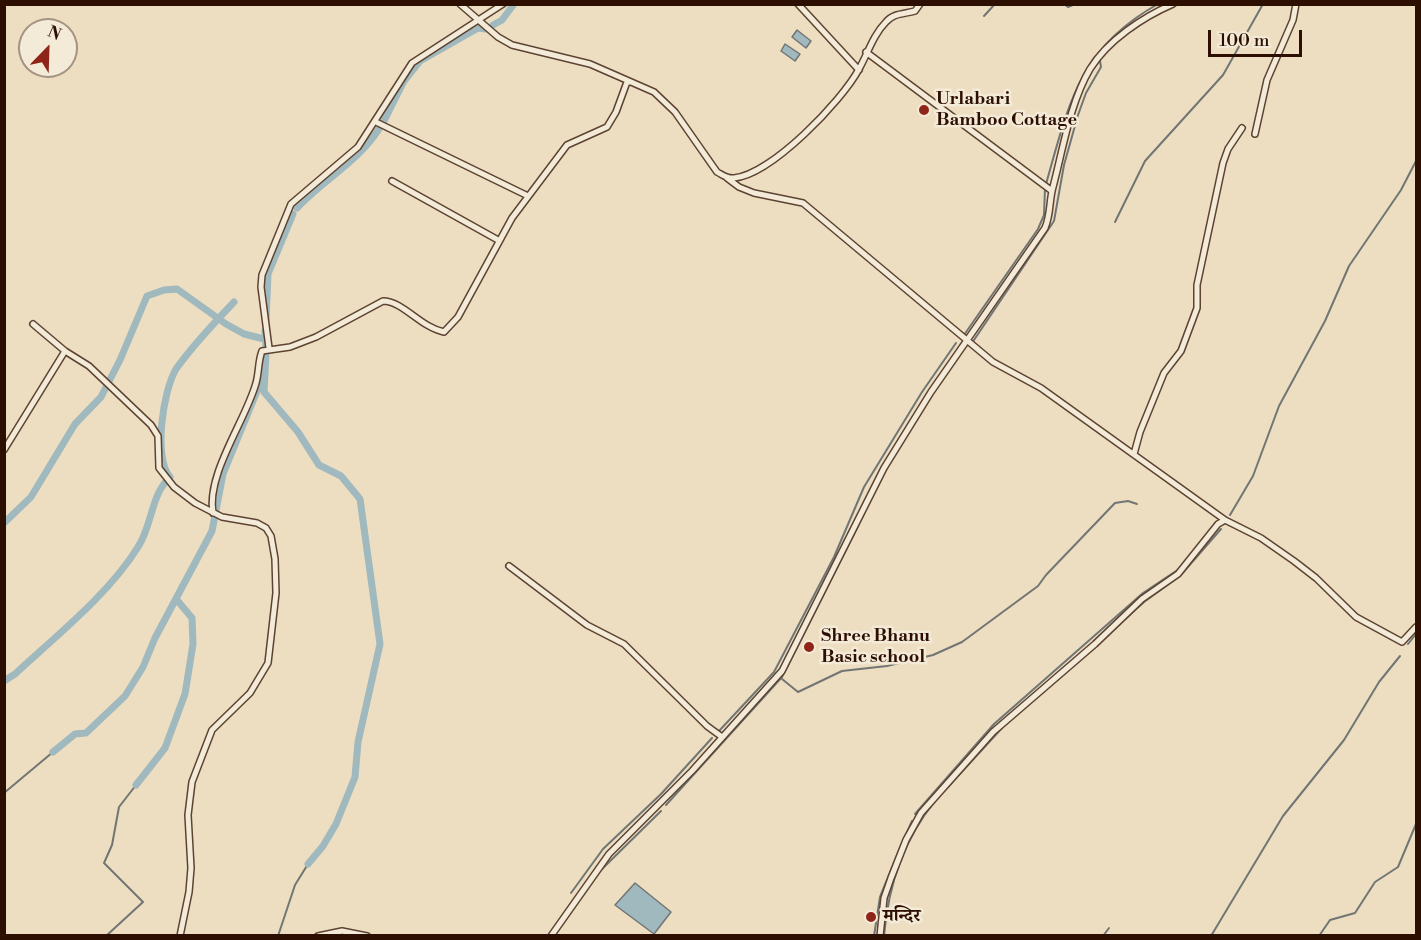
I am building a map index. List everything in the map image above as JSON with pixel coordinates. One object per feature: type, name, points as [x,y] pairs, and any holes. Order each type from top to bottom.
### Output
[{"type":"street","points":[[460,4],[479,22],[512,45],[590,64],[644,86],[663,100],[681,119],[712,166],[739,187],[754,193],[803,203],[965,340],[1001,367],[1041,387],[1225,520],[1261,538],[1294,561],[1316,578],[1356,617],[1402,642],[1416,627]]},
{"type":"street","points":[[269,348],[261,287],[262,275],[291,204],[358,147],[412,63],[479,22],[503,4]]},
{"type":"street","points":[[798,4],[859,70]]},
{"type":"street","points":[[727,178],[736,178],[753,172],[807,133],[833,106],[859,70],[866,52],[890,18],[915,11],[920,4]]},
{"type":"street","points":[[551,936],[609,854],[782,671],[884,468],[965,340],[1045,228],[1049,217],[1052,191],[1074,109],[1091,69],[1109,48],[1147,16],[1173,4]]},
{"type":"street","points":[[1255,134],[1267,80],[1293,20],[1296,4]]},
{"type":"street","points":[[866,52],[1052,191]]},
{"type":"street","points":[[213,513],[212,506],[222,464],[256,383],[261,352],[269,348],[299,344],[383,301],[391,301],[430,329],[444,332],[472,292],[498,240],[528,196],[567,145],[607,127],[616,112],[627,82],[630,82]]},
{"type":"street","points":[[376,122],[528,196]]},
{"type":"street","points":[[1134,454],[1140,432],[1164,373],[1181,351],[1197,308],[1197,285],[1223,163],[1228,149],[1242,128]]},
{"type":"street","points":[[392,181],[498,240]]},
{"type":"street","points":[[33,324],[65,351],[89,366],[151,425],[158,436],[159,468],[174,487],[213,513],[257,523],[271,536],[275,559],[276,593],[268,663],[250,693],[212,730],[192,782],[188,815],[190,884],[180,936]]},
{"type":"street","points":[[4,450],[65,351]]},
{"type":"street","points":[[204,508],[212,506]]},
{"type":"street","points":[[880,936],[884,898],[906,840],[921,813],[939,791],[993,732],[1028,699],[1095,644],[1142,599],[1178,574],[1218,524],[1225,520]]},
{"type":"street","points":[[509,566],[587,625],[624,644],[706,726],[722,737]]},
{"type":"street","points":[[318,936],[342,931],[367,936]]},
{"type":"water","points":[[797,30],[811,41],[806,48],[792,37]]},
{"type":"water","points":[[785,44],[800,54],[795,61],[781,51]]},
{"type":"water","points":[[635,883],[671,912],[654,934],[615,905]]},
{"type":"waterway","points":[[493,25],[502,20],[514,4]]},
{"type":"waterway","points":[[984,16],[995,4]]},
{"type":"waterway","points":[[1064,4],[1068,7],[1075,4]]},
{"type":"waterway","points":[[1046,184],[1071,103],[1094,59],[1110,39],[1131,21],[1158,4]]},
{"type":"waterway","points":[[1115,222],[1145,161],[1223,75],[1263,4]]},
{"type":"waterway","points":[[384,121],[404,81],[420,61],[478,28],[485,29]]},
{"type":"waterway","points":[[972,343],[1054,221],[1064,165],[1078,115],[1086,93],[1101,67],[1100,61]]},
{"type":"waterway","points":[[297,208],[351,161],[379,129]]},
{"type":"waterway","points":[[1230,515],[1253,476],[1279,406],[1325,321],[1349,266],[1401,190],[1416,161]]},
{"type":"waterway","points":[[964,335],[1038,229],[1044,215],[1045,188]]},
{"type":"waterway","points":[[266,320],[268,274],[293,214]]},
{"type":"waterway","points":[[4,523],[31,497],[75,424],[101,397],[120,360],[147,296],[164,290],[177,289],[226,324],[244,334],[264,339]]},
{"type":"waterway","points":[[4,681],[15,674],[97,598],[138,547],[147,529],[155,501],[170,477],[165,468],[161,440],[164,408],[171,379],[189,351],[234,302]]},
{"type":"waterway","points":[[265,331],[266,347]]},
{"type":"waterway","points":[[719,731],[774,672],[834,557],[864,487],[922,392],[956,343]]},
{"type":"waterway","points":[[266,354],[264,392],[298,432],[319,465],[341,476],[360,499],[380,644],[358,742],[355,777],[336,824],[323,846],[308,864]]},
{"type":"waterway","points":[[53,752],[75,734],[86,733],[125,696],[143,667],[155,638],[212,531],[223,474],[262,379]]},
{"type":"waterway","points":[[782,679],[798,692],[842,671],[887,666],[933,655],[962,642],[1038,586],[1115,503],[1128,501],[1137,504]]},
{"type":"waterway","points":[[666,805],[782,677],[859,524]]},
{"type":"waterway","points":[[1056,681],[1144,602],[1180,576],[1221,529]]},
{"type":"waterway","points":[[1196,548],[1205,536]]},
{"type":"waterway","points":[[915,814],[994,724],[1143,593],[1179,569]]},
{"type":"waterway","points":[[136,785],[165,748],[185,694],[193,644],[192,618],[177,600]]},
{"type":"waterway","points":[[1408,644],[1416,634]]},
{"type":"waterway","points":[[1211,936],[1283,816],[1344,740],[1379,682],[1400,656]]},
{"type":"waterway","points":[[947,788],[1002,728]]},
{"type":"waterway","points":[[571,893],[603,849],[661,794],[712,738]]},
{"type":"waterway","points":[[4,793],[53,752]]},
{"type":"waterway","points":[[106,936],[143,902],[104,863],[112,845],[119,807],[136,785]]},
{"type":"waterway","points":[[884,936],[889,900],[899,864],[915,831],[935,801]]},
{"type":"waterway","points":[[599,872],[661,811]]},
{"type":"waterway","points":[[905,837],[912,821]]},
{"type":"waterway","points":[[1319,936],[1330,920],[1355,913],[1375,882],[1398,867],[1416,824]]},
{"type":"waterway","points":[[874,936],[880,897],[902,843]]},
{"type":"waterway","points":[[278,936],[295,885],[308,864]]},
{"type":"waterway","points":[[1103,936],[1109,928]]},
{"type":"place","name":"Urlabari Bamboo Cottage","points":[[924,110]]},
{"type":"place","name":"Shree Bhanu Basic school","points":[[809,647]]},
{"type":"place","name":"मन्दिर","points":[[871,917]]}]
